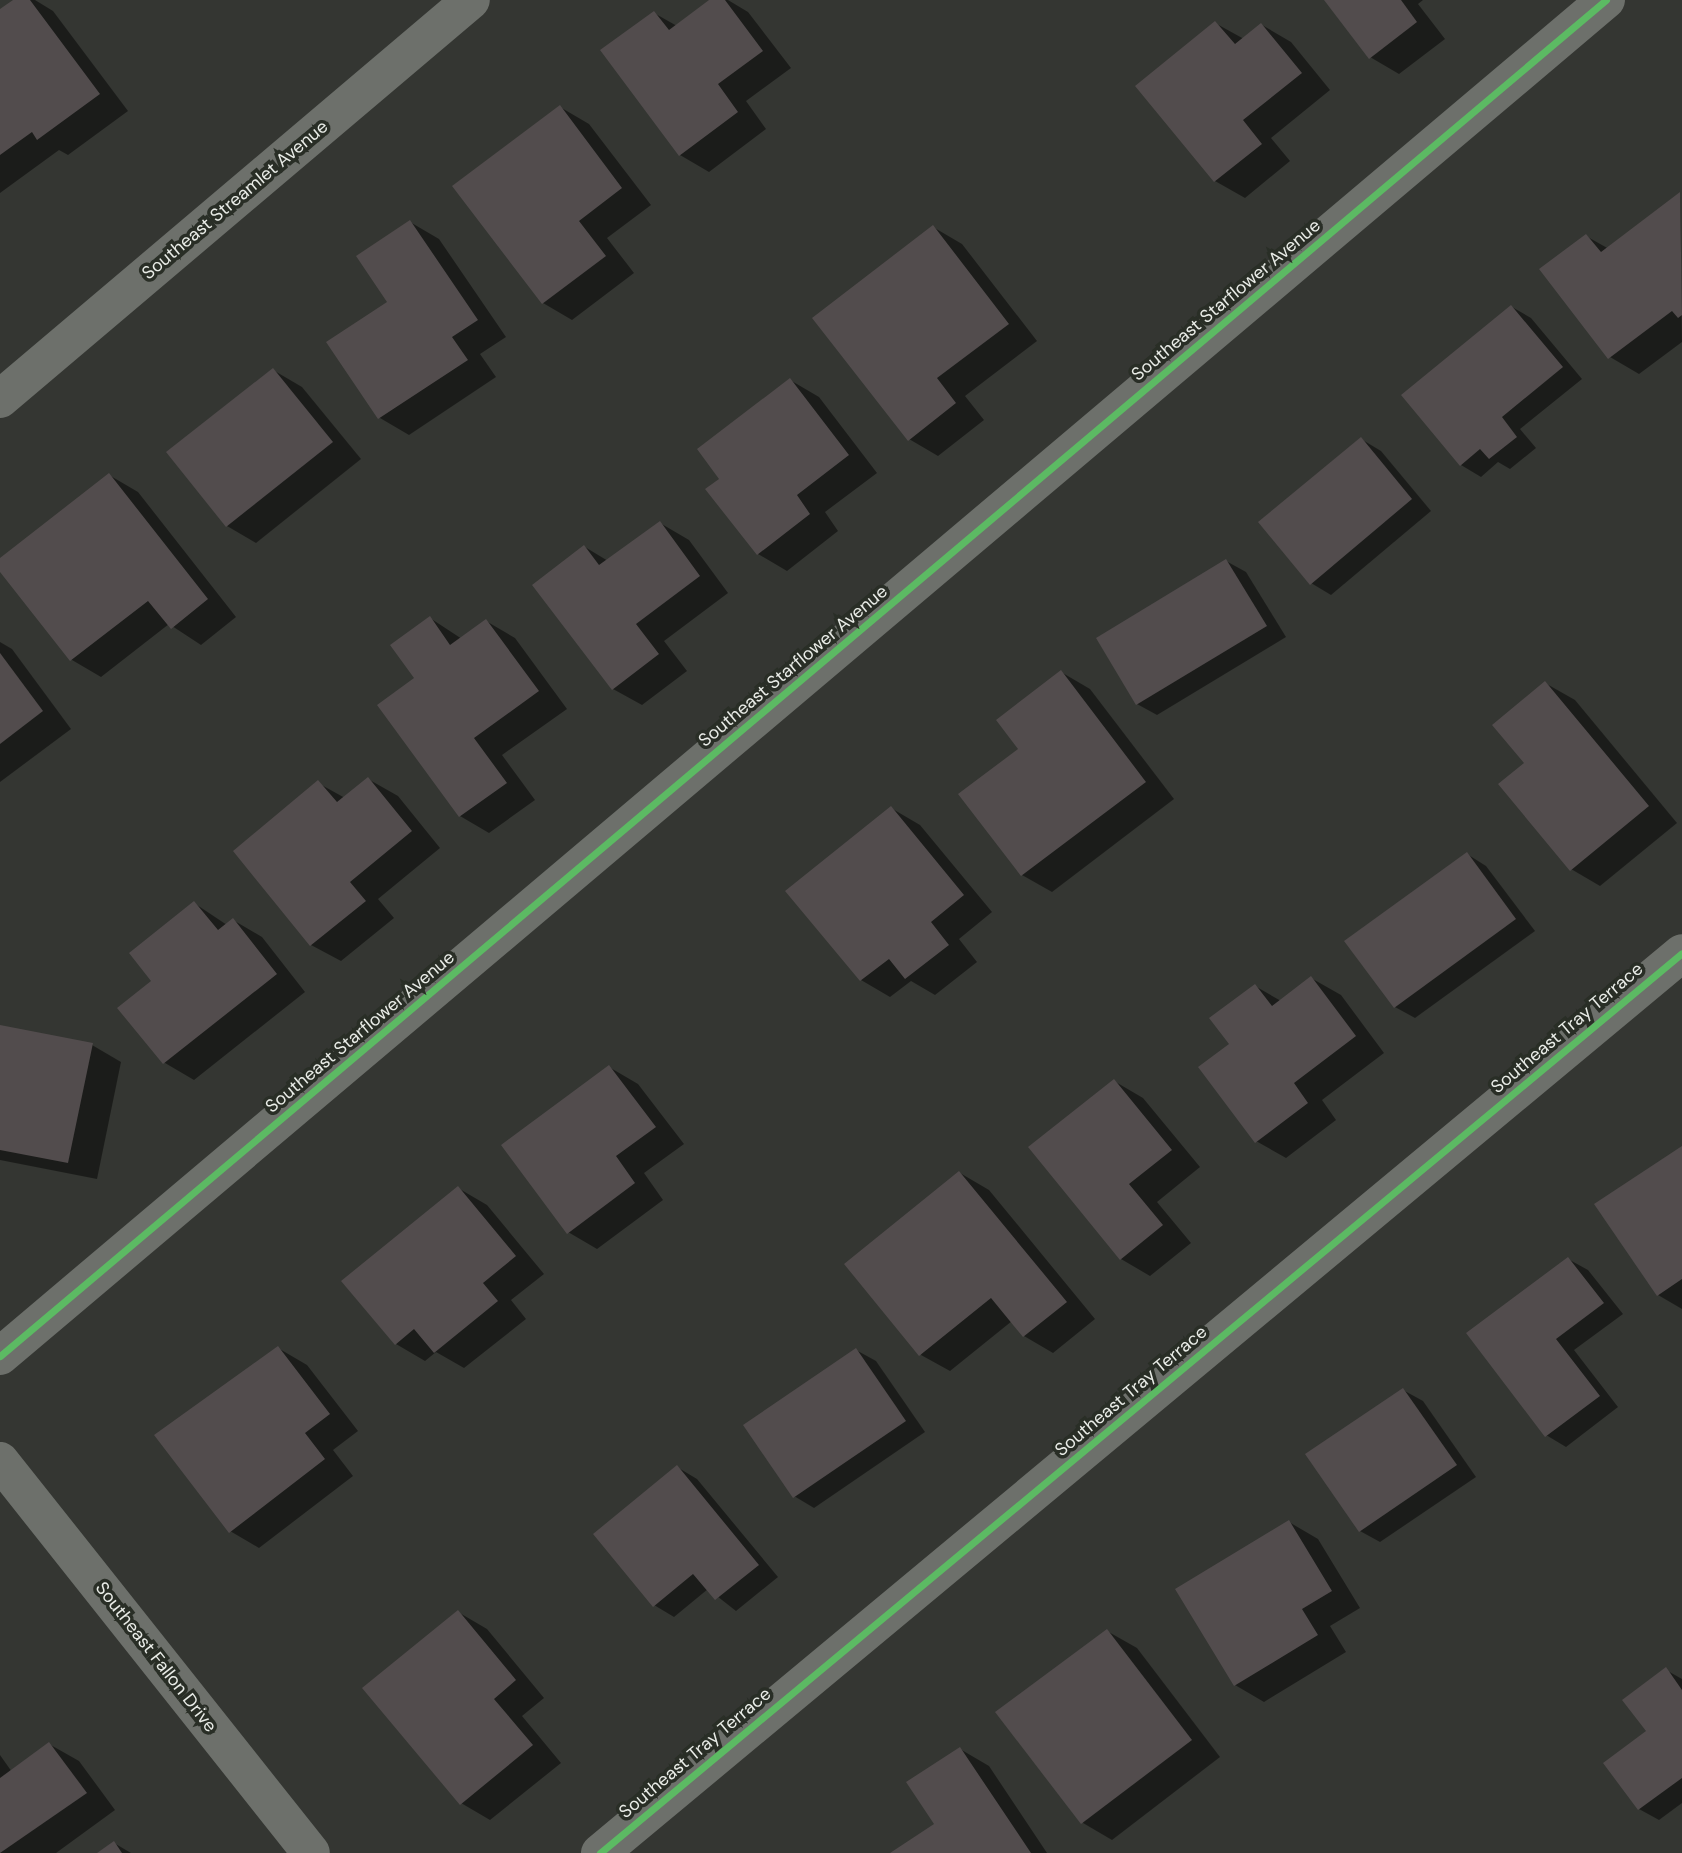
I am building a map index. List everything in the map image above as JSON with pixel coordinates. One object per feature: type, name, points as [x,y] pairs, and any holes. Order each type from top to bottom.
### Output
[{"type":"street","name":"Southeast Streamlet Avenue","points":[[0,400],[471,0]]},
{"type":"street","name":"Southeast Starflower Avenue","points":[[0,1356],[1606,0]]},
{"type":"street","name":"Southeast Tray Terrace","points":[[600,1853],[1682,953]]},
{"type":"street","name":"Southeast Fallon Drive","points":[[0,1461],[311,1853]]},
{"type":"building","points":[[13,0],[30,0],[100,94],[37,140],[32,132],[0,155],[0,9]]},
{"type":"building","points":[[709,0],[725,0],[763,51],[718,84],[738,112],[679,156],[600,50],[654,11],[669,30]]},
{"type":"building","points":[[1324,0],[1401,0],[1417,22],[1369,59]]},
{"type":"building","points":[[1215,21],[1235,44],[1261,23],[1302,73],[1243,120],[1262,144],[1214,182],[1135,86]]},
{"type":"building","points":[[560,105],[622,188],[579,221],[606,256],[542,304],[452,186]]},
{"type":"building","points":[[1680,192],[1682,315],[1678,318],[1672,311],[1608,359],[1539,269],[1586,234],[1601,252]]},
{"type":"building","points":[[410,220],[478,320],[452,337],[468,360],[378,419],[326,342],[387,302],[356,256]]},
{"type":"building","points":[[933,225],[1009,324],[937,378],[956,403],[908,441],[812,318]]},
{"type":"building","points":[[1511,305],[1563,367],[1502,417],[1517,437],[1489,459],[1480,449],[1460,466],[1401,395]]},
{"type":"building","points":[[273,368],[333,442],[226,527],[166,452]]},
{"type":"building","points":[[790,378],[849,455],[797,495],[810,514],[757,555],[705,489],[719,479],[697,449]]},
{"type":"building","points":[[1361,437],[1412,499],[1310,585],[1258,522]]},
{"type":"building","points":[[109,473],[208,599],[171,629],[148,601],[70,661],[0,572],[0,558]]},
{"type":"building","points":[[660,521],[700,576],[636,624],[659,654],[612,690],[532,585],[584,545],[599,565]]},
{"type":"building","points":[[1226,559],[1267,626],[1136,705],[1096,638]]},
{"type":"building","points":[[430,616],[450,645],[486,619],[539,691],[474,738],[507,783],[459,817],[377,705],[414,678],[390,645]]},
{"type":"building","points":[[0,653],[43,711],[0,744]]},
{"type":"building","points":[[1061,670],[1146,782],[1021,876],[958,794],[1018,749],[996,720]]},
{"type":"building","points":[[1545,681],[1649,806],[1570,871],[1498,784],[1524,763],[1492,725]]},
{"type":"building","points":[[368,777],[412,831],[350,882],[366,901],[310,946],[233,851],[318,780],[337,802]]},
{"type":"building","points":[[891,806],[964,895],[931,922],[949,945],[905,979],[889,959],[860,981],[785,891]]},
{"type":"building","points":[[1467,852],[1516,919],[1394,1008],[1344,941]]},
{"type":"building","points":[[194,901],[218,930],[233,918],[277,974],[163,1064],[117,1008],[151,981],[129,953]]},
{"type":"building","points":[[1311,976],[1356,1036],[1294,1083],[1308,1103],[1255,1143],[1198,1067],[1229,1044],[1209,1018],[1255,984],[1272,1006]]},
{"type":"building","points":[[0,1025],[93,1043],[68,1163],[0,1150]]},
{"type":"building","points":[[609,1065],[656,1127],[616,1156],[635,1183],[567,1234],[501,1145]]},
{"type":"building","points":[[1114,1079],[1172,1150],[1129,1184],[1163,1225],[1120,1260],[1028,1147]]},
{"type":"building","points":[[1682,1146],[1682,1279],[1657,1296],[1594,1204]]},
{"type":"building","points":[[959,1171],[1067,1302],[1023,1337],[991,1298],[919,1356],[844,1264]]},
{"type":"building","points":[[458,1186],[516,1256],[483,1283],[498,1301],[434,1353],[414,1329],[395,1345],[341,1281]]},
{"type":"building","points":[[1568,1257],[1604,1303],[1556,1339],[1600,1396],[1545,1437],[1466,1333]]},
{"type":"building","points":[[278,1346],[330,1414],[305,1433],[325,1459],[229,1533],[154,1435]]},
{"type":"building","points":[[856,1348],[906,1421],[793,1498],[743,1425]]},
{"type":"building","points":[[1403,1388],[1457,1465],[1359,1532],[1305,1454]]},
{"type":"building","points":[[677,1465],[759,1565],[715,1600],[693,1574],[653,1607],[593,1534]]},
{"type":"building","points":[[1289,1520],[1332,1591],[1302,1609],[1318,1635],[1234,1686],[1175,1589]]},
{"type":"building","points":[[458,1610],[516,1680],[494,1699],[533,1745],[460,1805],[362,1688]]},
{"type":"building","points":[[1107,1629],[1192,1740],[1081,1824],[995,1712]]},
{"type":"building","points":[[1666,1667],[1682,1690],[1682,1778],[1638,1810],[1603,1763],[1646,1731],[1622,1700]]},
{"type":"building","points":[[49,1742],[87,1793],[0,1853],[0,1778]]},
{"type":"building","points":[[960,1747],[1031,1853],[890,1853],[934,1824],[906,1782]]},
{"type":"building","points":[[114,1841],[122,1853],[97,1853]]},
{"type":"cycle path","points":[[0,1356],[1606,0]]},
{"type":"cycle path","points":[[600,1853],[1682,953]]}]
